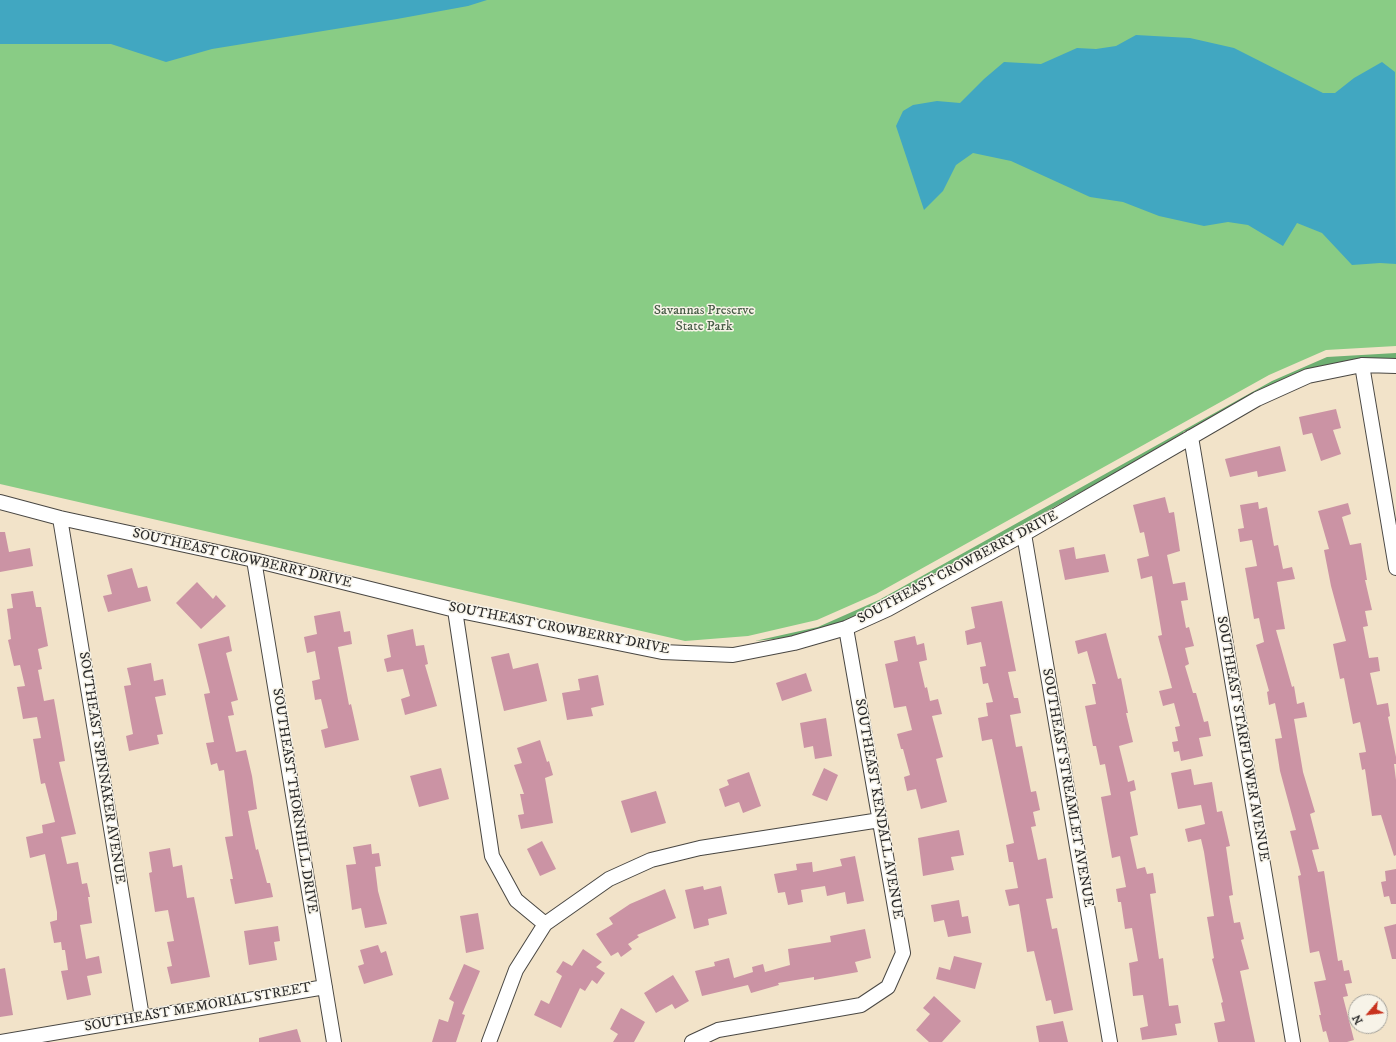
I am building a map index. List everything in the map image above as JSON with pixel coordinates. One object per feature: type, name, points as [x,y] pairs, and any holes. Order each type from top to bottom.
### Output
[{"type":"street","name":"SOUTHEAST CROWBERRY DRIVE","points":[[0,502],[60,518],[254,560],[455,610],[662,652],[733,655],[794,644],[846,628],[888,609],[1024,534],[1257,399],[1308,376],[1362,365],[1396,366]]},
{"type":"street","points":[[1362,365],[1396,568]]},
{"type":"street","name":"SOUTHEAST STARFLOWER AVENUE","points":[[1191,436],[1293,1042]]},
{"type":"street","name":"SOUTHEAST SPINNAKER AVENUE","points":[[60,518],[142,1018]]},
{"type":"street","name":"SOUTHEAST STREAMLET AVENUE","points":[[1024,534],[1110,1042]]},
{"type":"street","name":"SOUTHEAST THORNHILL DRIVE","points":[[254,560],[334,1042]]},
{"type":"street","points":[[455,610],[492,856],[516,900],[546,924]]},
{"type":"street","name":"SOUTHEAST KENDALL AVENUE","points":[[692,1042],[718,1030],[861,1005],[888,987],[903,953],[846,628]]},
{"type":"street","points":[[489,1042],[516,970],[546,924],[609,879],[651,860],[700,848],[880,820]]},
{"type":"street","name":"SOUTHEAST MEMORIAL STREET","points":[[0,1042],[324,987]]},
{"type":"green space","name":"Savannas Preserve State Park","points":[[0,0],[1396,0],[1396,346],[1326,350],[1269,375],[876,594],[817,620],[748,636],[685,641],[0,484]]},
{"type":"green space","points":[[1396,353],[1396,359],[1364,358],[1254,393],[1183,432],[1121,470],[854,618],[793,637],[755,641],[818,627],[879,600],[1272,381],[1327,357]]},
{"type":"water","points":[[0,0],[487,0],[468,6],[397,19],[212,49],[166,62],[111,44],[0,44]]},
{"type":"water","points":[[1136,35],[1190,38],[1234,48],[1323,93],[1335,93],[1354,78],[1382,62],[1395,72],[1396,264],[1380,263],[1352,265],[1322,233],[1297,223],[1283,246],[1248,225],[1228,222],[1204,226],[1159,216],[1123,202],[1090,197],[1011,161],[973,153],[956,165],[943,191],[924,210],[896,126],[903,111],[913,105],[937,101],[960,103],[1004,62],[1041,64],[1077,48],[1096,49],[1116,46]]},
{"type":"building","points":[[1336,409],[1341,428],[1333,430],[1341,454],[1321,461],[1312,433],[1303,435],[1299,417]]},
{"type":"building","points":[[1280,446],[1286,471],[1258,477],[1257,471],[1230,477],[1225,459]]},
{"type":"building","points":[[1165,497],[1169,513],[1174,512],[1180,551],[1167,555],[1173,584],[1185,582],[1188,600],[1181,601],[1186,628],[1189,627],[1194,646],[1185,648],[1189,664],[1185,666],[1193,693],[1196,693],[1204,722],[1208,721],[1211,736],[1199,738],[1203,756],[1181,761],[1179,751],[1174,752],[1172,742],[1178,741],[1175,727],[1180,726],[1174,703],[1163,706],[1159,691],[1172,688],[1158,636],[1162,635],[1152,576],[1141,579],[1137,559],[1149,556],[1144,532],[1140,533],[1133,505]]},
{"type":"building","points":[[1258,502],[1259,509],[1267,507],[1274,546],[1278,545],[1283,569],[1292,567],[1295,579],[1277,582],[1285,629],[1276,630],[1292,687],[1294,686],[1297,704],[1304,702],[1307,717],[1294,719],[1303,772],[1315,812],[1310,814],[1319,849],[1312,850],[1318,872],[1324,871],[1338,961],[1342,960],[1344,971],[1349,970],[1352,983],[1345,984],[1348,996],[1343,997],[1348,1017],[1348,1034],[1352,1034],[1354,1040],[1347,1042],[1329,1042],[1326,1031],[1323,1032],[1319,1015],[1321,1015],[1314,982],[1326,980],[1319,951],[1310,953],[1298,876],[1301,875],[1290,831],[1296,830],[1280,771],[1275,739],[1282,738],[1275,703],[1269,705],[1267,692],[1269,691],[1256,645],[1264,642],[1259,618],[1254,619],[1245,568],[1257,566],[1252,540],[1240,542],[1238,529],[1244,528],[1240,505]]},
{"type":"building","points":[[1348,503],[1351,514],[1342,517],[1350,545],[1361,543],[1367,580],[1365,580],[1372,610],[1365,611],[1368,626],[1363,627],[1369,658],[1378,657],[1380,671],[1370,673],[1377,705],[1388,703],[1390,716],[1388,717],[1396,757],[1396,764],[1394,764],[1396,780],[1396,855],[1394,856],[1381,815],[1372,816],[1365,769],[1362,770],[1359,753],[1366,752],[1360,722],[1353,724],[1344,678],[1340,679],[1333,644],[1346,641],[1331,586],[1324,550],[1329,549],[1318,511]]},
{"type":"building","points":[[0,532],[5,532],[9,552],[30,548],[33,566],[0,572]]},
{"type":"building","points":[[1074,547],[1076,559],[1105,554],[1109,572],[1065,580],[1059,550]]},
{"type":"building","points":[[132,568],[138,588],[147,586],[151,601],[108,612],[103,596],[112,594],[107,575]]},
{"type":"building","points":[[197,582],[213,599],[216,595],[226,606],[201,629],[176,603]]},
{"type":"building","points":[[33,591],[36,607],[41,607],[48,646],[38,649],[42,669],[38,670],[44,701],[54,699],[65,761],[59,762],[76,834],[61,837],[67,864],[78,862],[82,884],[87,883],[90,897],[88,897],[92,923],[80,925],[86,959],[99,956],[102,973],[87,976],[91,995],[67,1000],[61,971],[68,970],[65,950],[62,950],[61,942],[54,943],[50,922],[57,920],[57,912],[45,854],[30,858],[26,837],[43,833],[42,825],[55,822],[45,783],[41,784],[33,739],[41,738],[37,717],[23,719],[17,687],[25,686],[20,665],[14,666],[8,640],[11,639],[7,609],[13,608],[11,594]]},
{"type":"building","points":[[1002,601],[1016,671],[1008,672],[1014,698],[1018,698],[1021,713],[1010,715],[1016,747],[1022,746],[1031,792],[1036,791],[1040,810],[1033,812],[1036,826],[1031,827],[1038,860],[1046,858],[1053,898],[1046,899],[1052,929],[1057,928],[1073,1010],[1054,1014],[1051,1000],[1046,1001],[1034,951],[1027,952],[1019,904],[1009,906],[1005,890],[1018,888],[1013,862],[1009,862],[1006,845],[1014,843],[992,739],[982,741],[978,718],[988,716],[986,703],[993,702],[988,683],[983,684],[980,667],[986,666],[981,642],[967,645],[965,631],[975,628],[971,607]]},
{"type":"building","points":[[340,611],[344,632],[350,631],[352,644],[338,647],[349,705],[351,704],[359,740],[325,748],[321,730],[328,728],[321,699],[315,700],[312,681],[320,679],[315,651],[307,653],[304,637],[317,634],[314,616]]},
{"type":"building","points":[[413,629],[416,646],[424,645],[428,664],[425,665],[437,706],[405,715],[401,699],[410,696],[403,669],[387,672],[384,659],[391,657],[387,635]]},
{"type":"building","points":[[1106,633],[1118,679],[1121,678],[1128,713],[1126,713],[1133,742],[1119,746],[1128,782],[1134,780],[1136,790],[1130,792],[1138,835],[1130,837],[1137,869],[1145,867],[1147,874],[1153,873],[1156,893],[1150,894],[1159,959],[1163,958],[1169,1006],[1178,1005],[1181,1023],[1175,1024],[1177,1035],[1142,1040],[1140,1028],[1148,1026],[1143,995],[1133,996],[1129,963],[1138,961],[1132,928],[1125,929],[1121,902],[1118,902],[1116,889],[1126,887],[1120,856],[1112,858],[1101,797],[1111,795],[1105,764],[1100,765],[1096,746],[1093,746],[1085,706],[1096,704],[1092,684],[1096,684],[1087,651],[1078,654],[1075,641]]},
{"type":"building","points":[[229,636],[232,651],[226,653],[238,700],[231,702],[234,715],[228,716],[236,752],[246,750],[257,809],[248,811],[256,850],[258,849],[267,883],[270,883],[273,897],[235,904],[230,879],[233,879],[225,837],[233,836],[224,770],[219,771],[217,763],[211,765],[206,743],[214,742],[204,694],[210,693],[198,644]]},
{"type":"building","points":[[915,636],[917,645],[924,643],[927,660],[919,662],[925,688],[927,687],[930,701],[938,699],[942,714],[932,716],[943,757],[936,759],[947,802],[921,809],[916,789],[907,791],[904,777],[910,775],[897,734],[912,730],[906,706],[894,708],[885,664],[898,661],[894,641]]},
{"type":"building","points":[[509,653],[513,669],[538,663],[547,701],[504,711],[491,657]]},
{"type":"building","points":[[151,663],[154,681],[163,679],[166,695],[155,697],[163,734],[157,735],[159,744],[129,751],[126,736],[133,734],[124,686],[131,685],[127,668]]},
{"type":"building","points":[[806,673],[812,691],[782,701],[776,683]]},
{"type":"building","points":[[598,675],[604,705],[591,708],[593,716],[567,720],[562,693],[580,690],[578,679]]},
{"type":"building","points":[[826,718],[832,756],[815,759],[813,746],[804,748],[800,723]]},
{"type":"building","points":[[540,740],[553,775],[545,778],[553,823],[521,829],[518,815],[524,814],[520,794],[524,794],[514,765],[522,763],[517,748]]},
{"type":"building","points":[[441,768],[449,799],[419,807],[410,776]]},
{"type":"building","points":[[824,768],[838,775],[827,801],[812,795]]},
{"type":"building","points":[[1191,769],[1194,785],[1212,782],[1217,812],[1222,811],[1230,846],[1226,847],[1233,895],[1229,896],[1234,923],[1240,922],[1244,939],[1241,940],[1249,969],[1240,971],[1255,1042],[1218,1042],[1214,1023],[1225,1021],[1221,1003],[1223,1002],[1212,959],[1214,958],[1207,917],[1214,916],[1201,839],[1188,842],[1185,829],[1205,824],[1201,805],[1178,809],[1171,773]]},
{"type":"building","points":[[749,772],[761,806],[743,813],[739,802],[725,807],[719,789],[729,785],[727,780]]},
{"type":"building","points":[[656,791],[666,823],[631,833],[621,801]]},
{"type":"building","points":[[959,830],[964,855],[951,857],[954,870],[923,876],[918,838]]},
{"type":"building","points":[[542,841],[556,869],[540,876],[527,849]]},
{"type":"building","points":[[371,844],[372,854],[379,853],[381,866],[375,867],[378,891],[387,924],[365,928],[361,908],[352,910],[346,865],[356,864],[353,847]]},
{"type":"building","points":[[170,848],[173,867],[182,865],[187,898],[194,897],[210,977],[171,984],[167,967],[172,966],[167,942],[174,941],[168,910],[155,912],[149,873],[152,872],[149,852]]},
{"type":"building","points":[[855,856],[864,901],[847,904],[845,892],[827,896],[825,886],[801,890],[803,902],[788,905],[785,892],[778,893],[774,874],[797,870],[796,864],[812,862],[813,872],[842,866],[840,859]]},
{"type":"building","points":[[1396,869],[1396,904],[1391,904],[1389,896],[1384,897],[1381,882],[1386,881],[1385,871]]},
{"type":"building","points":[[703,886],[704,890],[721,886],[727,914],[708,919],[709,925],[694,929],[685,890]]},
{"type":"building","points":[[665,889],[676,918],[637,935],[639,937],[628,944],[632,949],[621,957],[618,952],[611,956],[596,934],[613,924],[609,918],[630,904]]},
{"type":"building","points":[[959,900],[962,917],[968,916],[971,933],[948,937],[944,920],[934,922],[931,905]]},
{"type":"building","points":[[478,913],[484,949],[466,953],[460,916]]},
{"type":"building","points":[[1396,924],[1396,959],[1392,959],[1384,927]]},
{"type":"building","points":[[278,926],[280,941],[274,942],[277,960],[249,965],[244,931]]},
{"type":"building","points":[[865,929],[871,958],[855,962],[858,972],[814,980],[814,977],[778,983],[779,985],[751,993],[748,985],[702,996],[695,971],[715,966],[714,962],[729,958],[734,978],[753,972],[752,967],[763,964],[765,972],[790,965],[788,949],[831,942],[830,936]]},
{"type":"building","points":[[378,945],[381,953],[386,951],[393,975],[364,984],[358,966],[364,964],[360,950]]},
{"type":"building","points":[[583,949],[602,962],[596,967],[605,973],[597,984],[592,980],[585,991],[580,988],[561,1028],[534,1015],[541,1000],[549,1004],[562,976],[556,972],[563,961],[572,966]]},
{"type":"building","points":[[954,956],[982,963],[975,989],[936,979],[939,967],[950,970]]},
{"type":"building","points":[[464,964],[480,971],[462,1014],[465,1015],[456,1042],[432,1042],[439,1019],[448,1022],[454,1002],[449,999]]},
{"type":"building","points":[[5,968],[13,1015],[0,1017],[0,969]]},
{"type":"building","points":[[673,975],[689,1001],[675,1009],[672,1004],[656,1013],[644,993]]},
{"type":"building","points":[[934,996],[961,1021],[942,1042],[929,1042],[916,1030],[930,1014],[923,1008]]},
{"type":"building","points":[[621,1008],[645,1022],[634,1042],[613,1042],[618,1034],[610,1029]]},
{"type":"building","points":[[1063,1021],[1068,1042],[1039,1042],[1036,1026]]},
{"type":"building","points":[[297,1029],[301,1042],[259,1042],[259,1038]]}]
